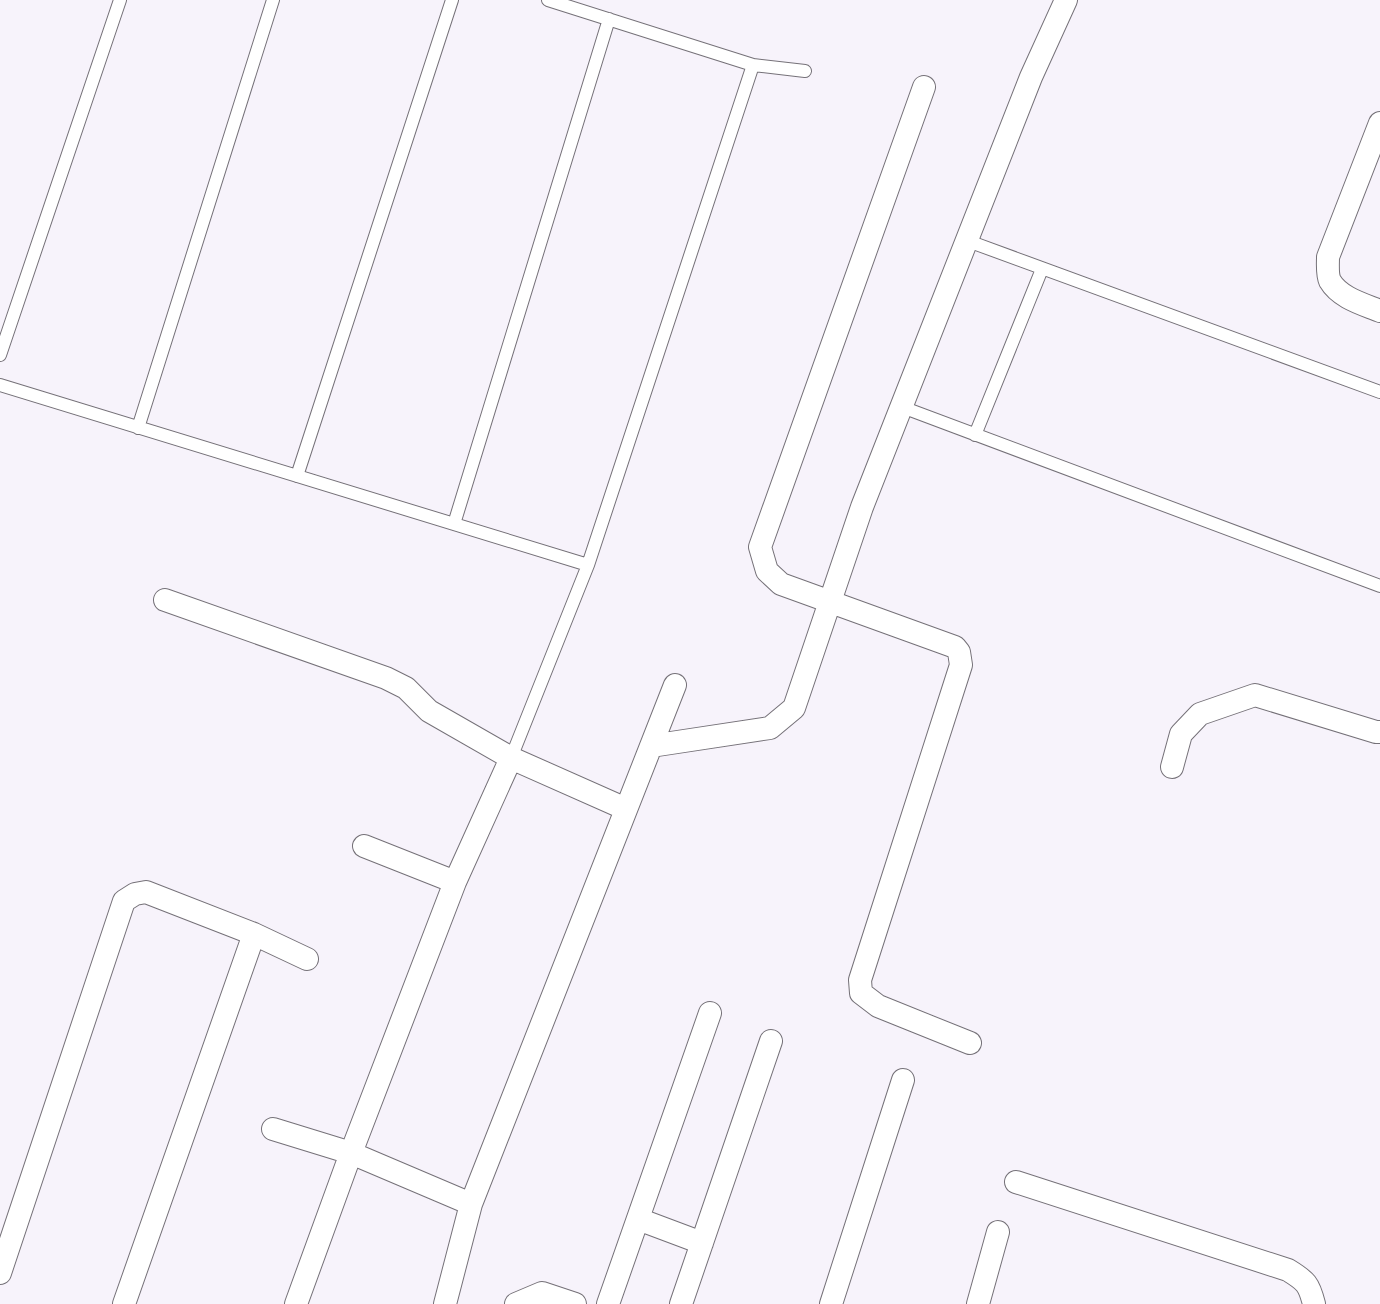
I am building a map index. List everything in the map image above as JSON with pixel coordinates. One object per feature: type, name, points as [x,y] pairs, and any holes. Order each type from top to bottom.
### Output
[{"type":"street","points":[[651,746],[770,728],[794,708],[862,507],[1031,77],[1066,0]]},
{"type":"street","points":[[924,87],[760,547],[767,571],[781,584],[955,647],[959,652],[961,665],[860,980],[861,993],[878,1006],[970,1043]]},
{"type":"street","points":[[1380,123],[1328,257],[1329,279],[1341,293],[1380,311]]},
{"type":"street","points":[[165,600],[386,678],[406,688],[429,711],[511,758],[626,809]]},
{"type":"street","points":[[445,1304],[471,1204],[675,685]]},
{"type":"street","points":[[1172,767],[1181,734],[1200,714],[1255,695],[1380,732]]},
{"type":"street","points":[[296,1304],[455,882],[511,758]]},
{"type":"street","points":[[364,846],[455,882]]},
{"type":"street","points":[[0,1273],[124,901],[135,894],[146,892],[254,934],[307,959]]},
{"type":"street","points":[[124,1304],[254,934]]},
{"type":"street","points":[[608,1304],[710,1013]]},
{"type":"street","points":[[681,1304],[771,1041]]},
{"type":"street","points":[[831,1304],[903,1080]]},
{"type":"street","points":[[273,1130],[351,1154],[471,1204]]},
{"type":"street","points":[[1016,1182],[1288,1270],[1305,1280],[1314,1304]]},
{"type":"street","points":[[638,1219],[702,1243]]},
{"type":"street","points":[[978,1304],[998,1232]]},
{"type":"street","points":[[516,1304],[542,1293],[575,1304]]},
{"type":"lane","points":[[0,355],[120,0]]},
{"type":"lane","points":[[138,428],[273,0]]},
{"type":"lane","points":[[297,476],[452,0]]},
{"type":"lane","points":[[548,0],[753,64],[805,71]]},
{"type":"lane","points":[[454,524],[609,19]]},
{"type":"lane","points":[[511,758],[588,565],[753,64]]},
{"type":"lane","points":[[968,241],[1380,392]]},
{"type":"lane","points":[[975,435],[1042,269]]},
{"type":"lane","points":[[0,386],[588,565]]},
{"type":"lane","points":[[902,407],[1380,586]]}]
